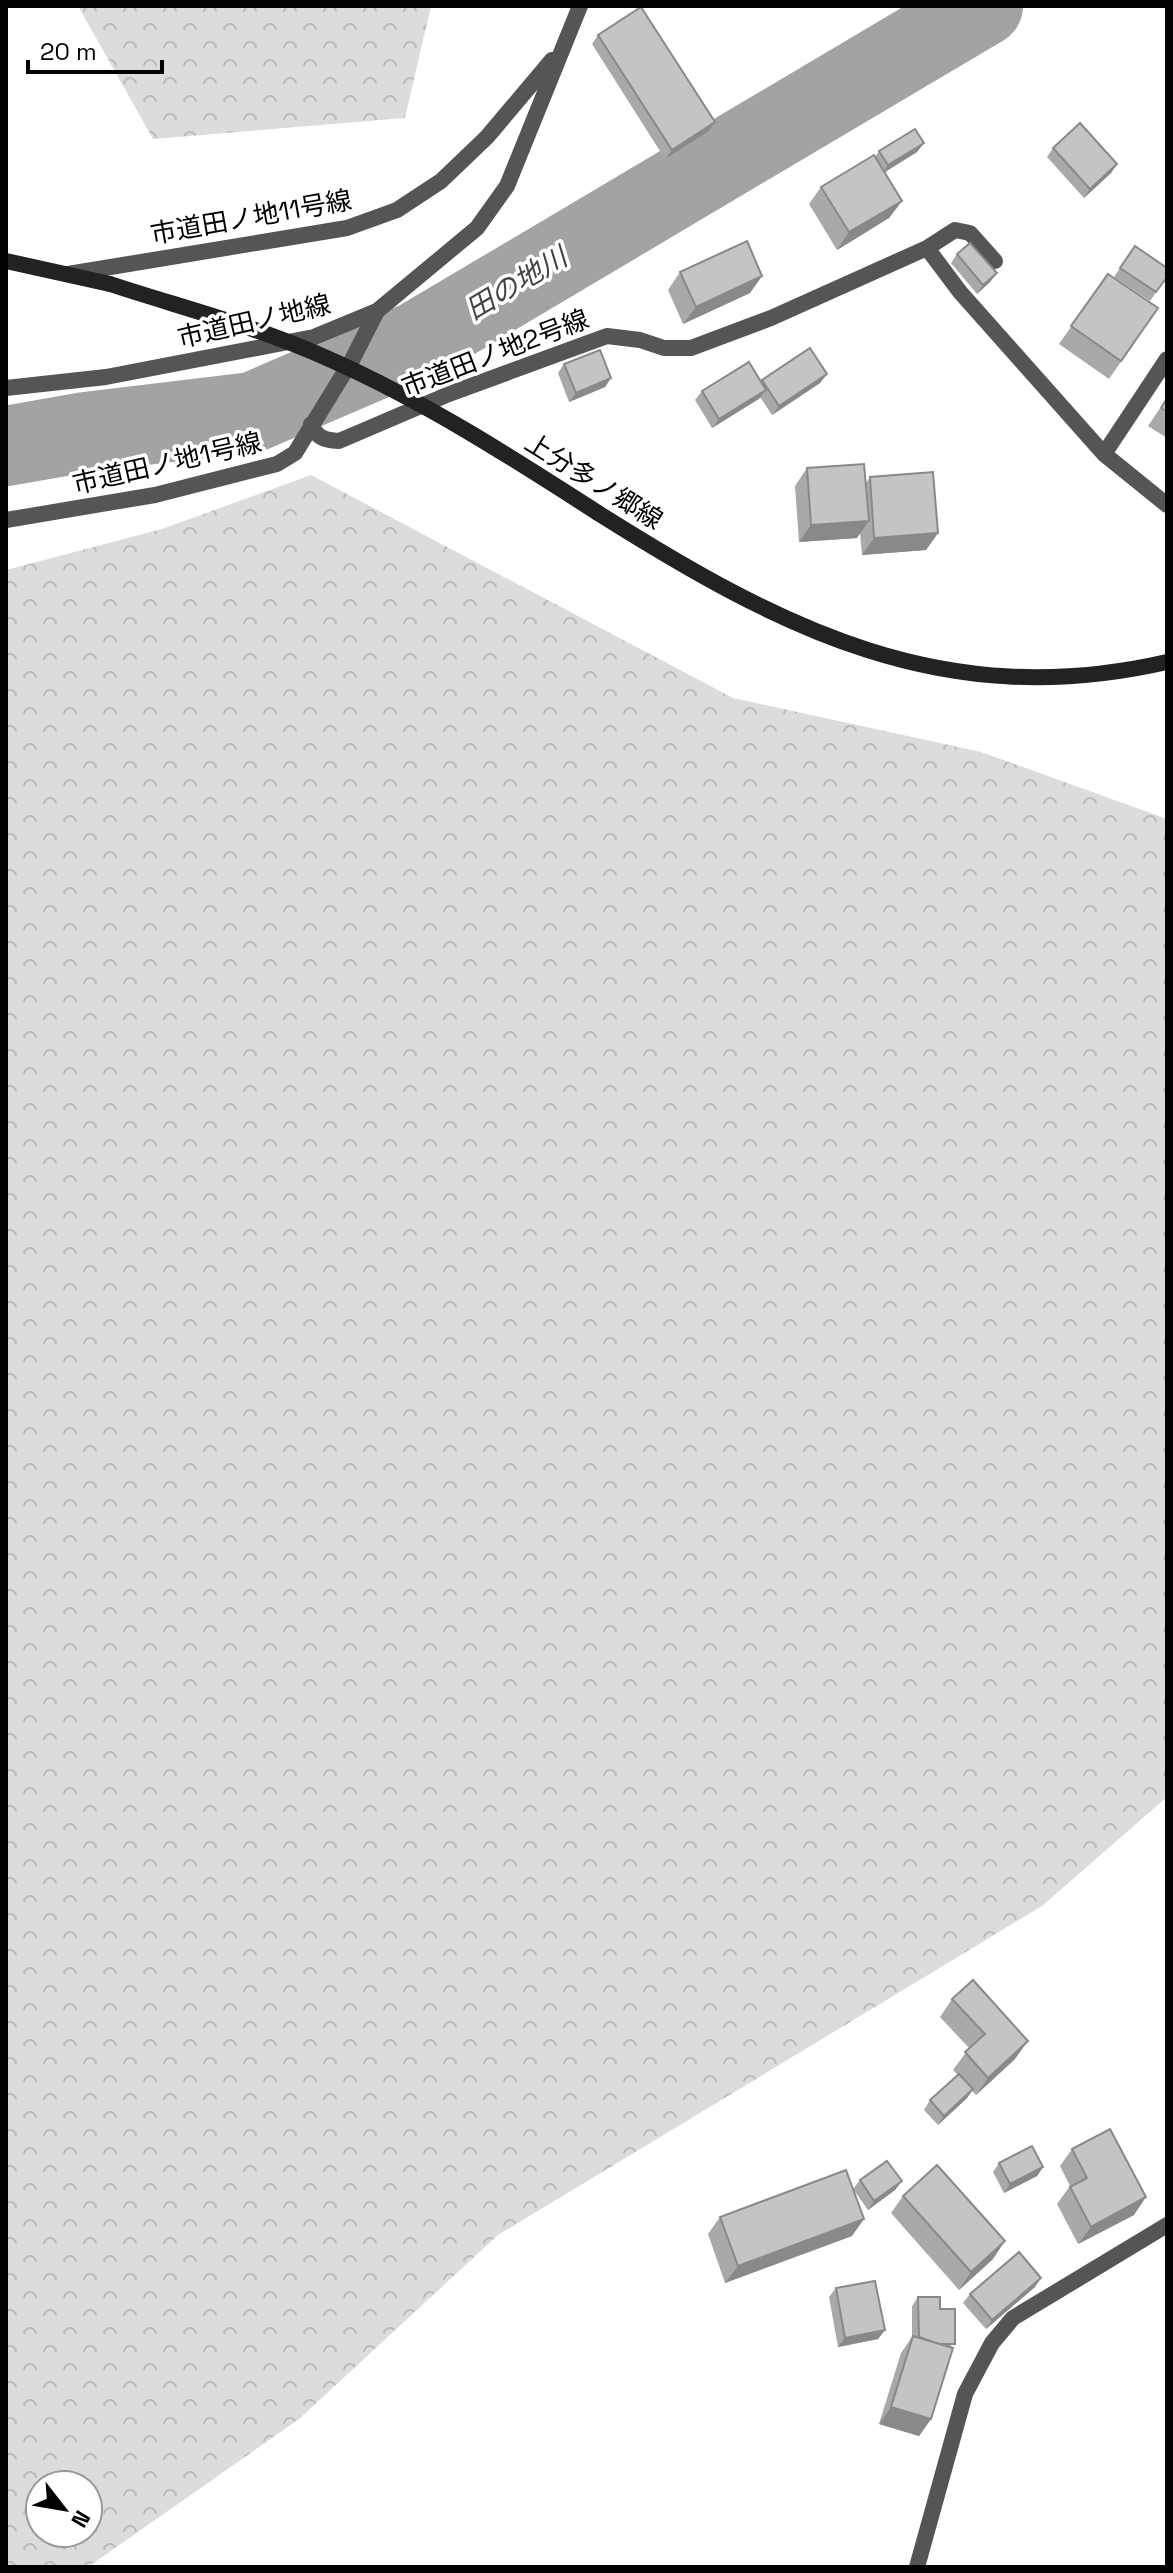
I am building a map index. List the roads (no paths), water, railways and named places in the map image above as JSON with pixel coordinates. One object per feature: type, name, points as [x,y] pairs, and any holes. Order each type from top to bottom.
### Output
[{"type":"main road","name":"上分多ノ郷線","points":[[6,261],[110,284],[257,330],[373,379],[482,439],[711,581],[768,611],[888,658],[1003,678],[1082,676],[1167,662]]},
{"type":"street","name":"市道田ノ地線","points":[[6,388],[106,377],[314,337],[377,311],[477,228],[499,197],[531,133],[565,43],[582,9]]},
{"type":"street","name":"市道田ノ地11号線","points":[[67,274],[347,228],[397,210],[441,181],[487,137],[526,95],[565,43]]},
{"type":"street","points":[[995,261],[970,233],[955,230],[927,248],[960,292],[1104,454],[1167,505]]},
{"type":"street","name":"市道田ノ地2号線","points":[[314,420],[315,434],[325,440],[339,441],[449,394],[607,336],[640,340],[664,348],[691,348],[771,318],[927,248]]},
{"type":"street","name":"市道田ノ地1号線","points":[[6,520],[155,495],[277,464],[295,453],[352,360],[377,311]]},
{"type":"street","points":[[1104,454],[1167,359]]},
{"type":"street","points":[[917,2567],[965,2394],[992,2343],[1013,2318],[1167,2225]]},
{"type":"waterway","name":"田の地川","points":[[6,446],[86,432],[253,412],[418,341],[983,6]]}]
